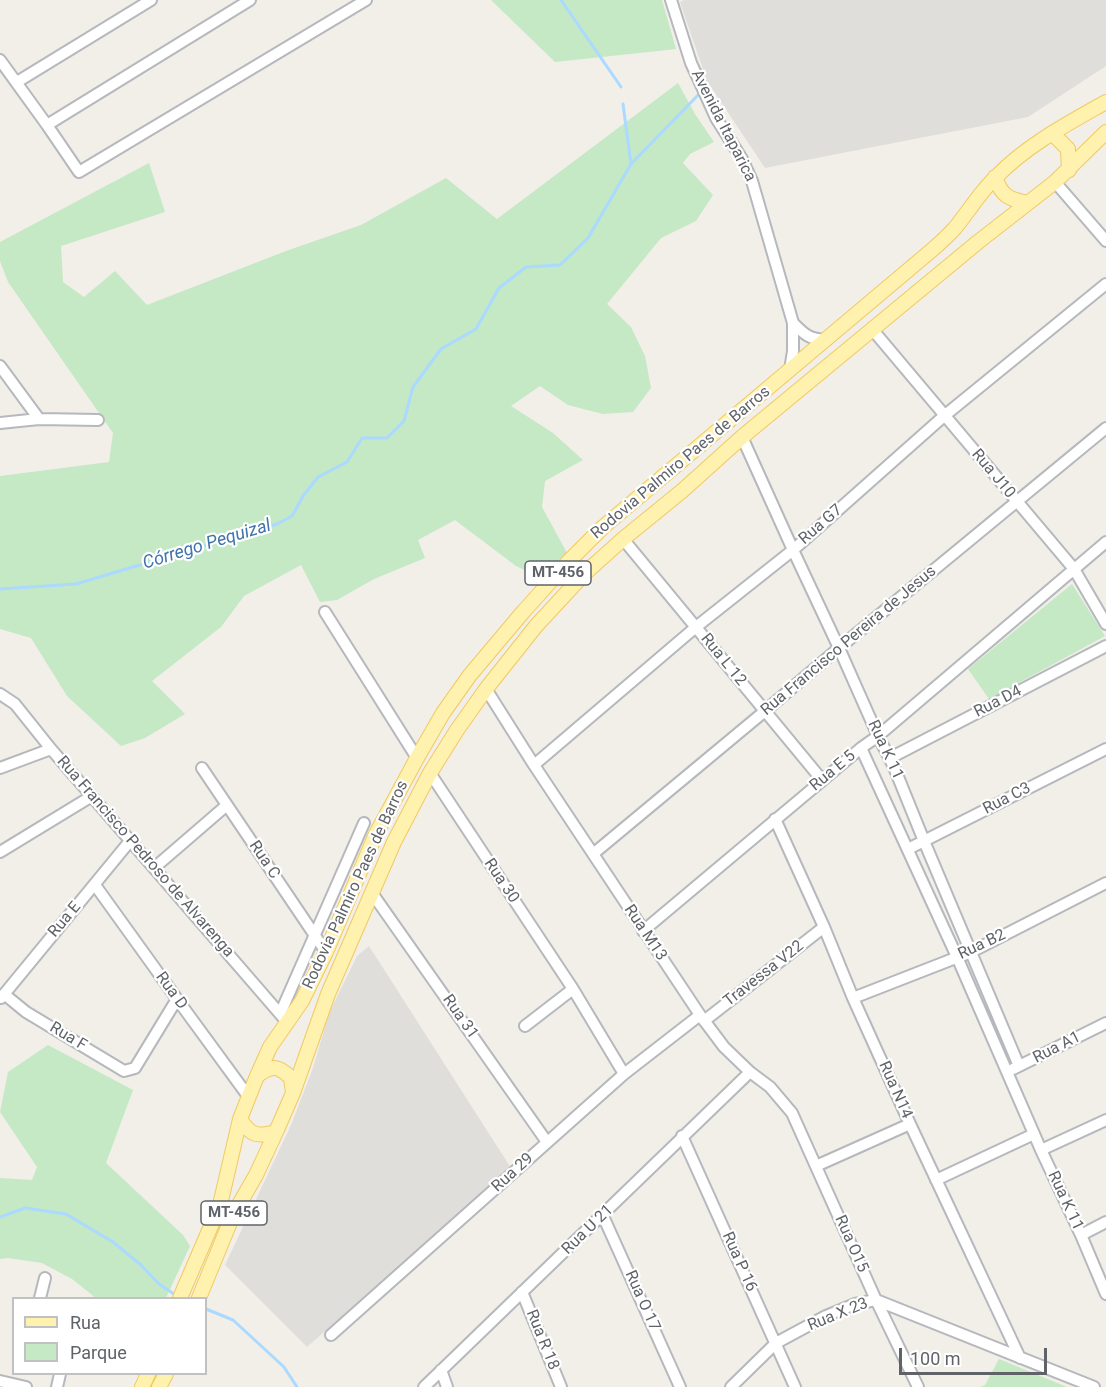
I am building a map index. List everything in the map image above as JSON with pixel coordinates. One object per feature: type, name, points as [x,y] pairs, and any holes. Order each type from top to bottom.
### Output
[{"type":"main road","name":"Rodovia Palmiro Paes de Barros","points":[[182,1295],[220,1204],[240,1119],[270,1047],[284,1018],[302,1000],[326,952],[376,834],[443,713],[470,675],[523,612],[603,527],[932,250],[955,228],[995,177],[1032,146],[1106,102]]},
{"type":"main road","name":"Rodovia Palmiro Paes de Barros","points":[[200,1297],[233,1215],[256,1175],[293,1093],[328,994],[394,842],[430,773],[486,689],[536,626],[584,574],[742,437],[1069,170],[1106,132]]},
{"type":"main road","points":[[1052,133],[1068,149],[1069,170]]},
{"type":"main road","points":[[995,177],[1005,195],[1013,200],[1028,203]]},
{"type":"main road","points":[[257,1076],[266,1069],[283,1070],[291,1078],[293,1093]]},
{"type":"main road","points":[[240,1119],[245,1127],[254,1134],[263,1136],[276,1132]]},
{"type":"street","points":[[17,82],[151,0]]},
{"type":"street","points":[[47,125],[250,0]]},
{"type":"street","points":[[0,60],[79,172],[366,0]]},
{"type":"street","name":"Avenida Itaparica","points":[[671,0],[703,89],[716,118],[742,159],[752,181],[793,323],[790,370]]},
{"type":"street","points":[[1054,182],[1106,241]]},
{"type":"street","name":"Rua G7","points":[[534,765],[696,627],[793,550],[944,416],[1106,284]]},
{"type":"street","points":[[793,323],[809,337],[826,340]]},
{"type":"street","name":"Rua J10","points":[[872,329],[1074,569],[1106,624]]},
{"type":"street","points":[[0,366],[39,419]]},
{"type":"street","points":[[0,423],[39,419],[98,420]]},
{"type":"street","name":"Rua Francisco Pereira de Jesus","points":[[593,854],[1106,428]]},
{"type":"street","name":"Rua K 11","points":[[742,437],[890,758],[1019,1066]]},
{"type":"street","name":"Rua L 12","points":[[623,539],[822,780]]},
{"type":"street","name":"Rua E 5","points":[[643,931],[822,780],[878,736],[1106,542]]},
{"type":"street","points":[[325,612],[417,758]]},
{"type":"street","name":"Rua D4","points":[[890,758],[1106,646]]},
{"type":"street","name":"Rua M13","points":[[486,689],[702,1018],[724,1047],[750,1072],[770,1087],[792,1113],[816,1166]]},
{"type":"street","name":"Rua Francisco Pedroso de Alvarenga","points":[[0,694],[15,704],[51,750],[284,1018]]},
{"type":"street","name":"Rua K 11","points":[[861,748],[957,957],[1106,1294]]},
{"type":"street","name":"Rua C3","points":[[908,849],[1106,749]]},
{"type":"street","points":[[0,768],[51,750]]},
{"type":"street","name":"Rua C","points":[[202,768],[326,952]]},
{"type":"street","name":"Rua 30","points":[[430,773],[573,988],[624,1074]]},
{"type":"street","points":[[0,852],[92,796]]},
{"type":"street","points":[[154,868],[227,805]]},
{"type":"street","name":"Rua N14","points":[[775,819],[910,1124],[1020,1358]]},
{"type":"street","points":[[284,1018],[314,935],[364,823]]},
{"type":"street","name":"Rua E","points":[[2,997],[130,841]]},
{"type":"street","name":"Rua B2","points":[[853,998],[970,952],[1106,883]]},
{"type":"street","name":"Rua D","points":[[95,885],[248,1096]]},
{"type":"street","name":"Rua 31","points":[[372,893],[547,1142]]},
{"type":"street","name":"Travessa V22","points":[[702,1018],[824,927]]},
{"type":"street","points":[[525,1026],[573,988]]},
{"type":"street","name":"Rua F","points":[[2,997],[124,1071],[135,1068],[177,999]]},
{"type":"street","name":"Rua 29","points":[[331,1335],[624,1074],[702,1018]]},
{"type":"street","name":"Rua A1","points":[[1007,1071],[1106,1023]]},
{"type":"street","name":"Rua U 21","points":[[424,1387],[750,1072]]},
{"type":"street","points":[[1041,1150],[1106,1120]]},
{"type":"street","points":[[816,1166],[910,1124]]},
{"type":"street","points":[[936,1180],[1034,1134]]},
{"type":"street","name":"Rua P 16","points":[[682,1136],[795,1387]]},
{"type":"street","name":"Rua O15","points":[[816,1166],[918,1387]]},
{"type":"street","name":"Rua O 17","points":[[603,1216],[681,1387]]},
{"type":"street","points":[[1080,1235],[1106,1222]]},
{"type":"street","points":[[40,1297],[45,1278]]},
{"type":"street","name":"Rua R 18","points":[[522,1292],[561,1387]]},
{"type":"street","name":"Rua X 23","points":[[730,1387],[776,1343],[826,1316],[855,1304],[876,1300],[1094,1387]]},
{"type":"street","points":[[441,1370],[447,1387]]},
{"type":"street","points":[[0,1381],[26,1387]]},
{"type":"shaded area","points":[[684,0],[1106,0],[1106,66],[1028,117],[765,168],[707,81],[680,2]]},
{"type":"shaded area","points":[[369,946],[511,1168],[307,1347],[225,1265],[291,1125],[313,1068],[329,1013],[357,956]]},
{"type":"green space","points":[[491,0],[662,0],[676,49],[555,62]]},
{"type":"green space","points":[[678,83],[714,142],[690,154],[683,163],[713,195],[696,221],[661,238],[607,304],[631,327],[645,356],[651,388],[633,412],[603,414],[568,405],[540,386],[511,406],[553,433],[583,460],[545,481],[542,507],[567,553],[541,578],[516,566],[455,520],[418,540],[425,558],[374,579],[337,600],[320,602],[301,565],[244,596],[221,627],[152,681],[185,714],[145,738],[121,746],[67,696],[31,638],[0,629],[0,476],[109,462],[113,433],[8,282],[0,261],[0,242],[149,163],[165,212],[61,246],[63,282],[84,297],[115,271],[147,305],[286,251],[361,225],[446,178],[497,219]]},
{"type":"green space","points":[[1072,584],[1105,636],[989,699],[968,669]]},
{"type":"green space","points":[[48,1045],[133,1090],[106,1163],[183,1235],[190,1246],[166,1297],[95,1297],[72,1279],[42,1263],[0,1259],[0,1178],[32,1180],[37,1167],[0,1112],[8,1072]]},
{"type":"green space","points":[[999,1359],[1067,1387],[980,1387],[985,1385]]},
{"type":"waterway","name":"Córrego Pequizal","points":[[561,0],[621,87]]},
{"type":"waterway","name":"Córrego Pequizal","points":[[0,589],[76,584],[277,524],[292,516],[303,496],[318,477],[347,462],[362,438],[387,438],[404,421],[413,387],[441,349],[476,329],[499,288],[526,267],[560,265],[588,238],[631,164],[702,91]]},
{"type":"waterway","name":"Córrego Pequizal","points":[[623,104],[631,164]]},
{"type":"waterway","points":[[0,1217],[25,1208],[66,1214],[113,1242],[141,1265],[159,1284],[177,1296]]},
{"type":"waterway","points":[[207,1309],[233,1320],[284,1367],[297,1387]]}]
